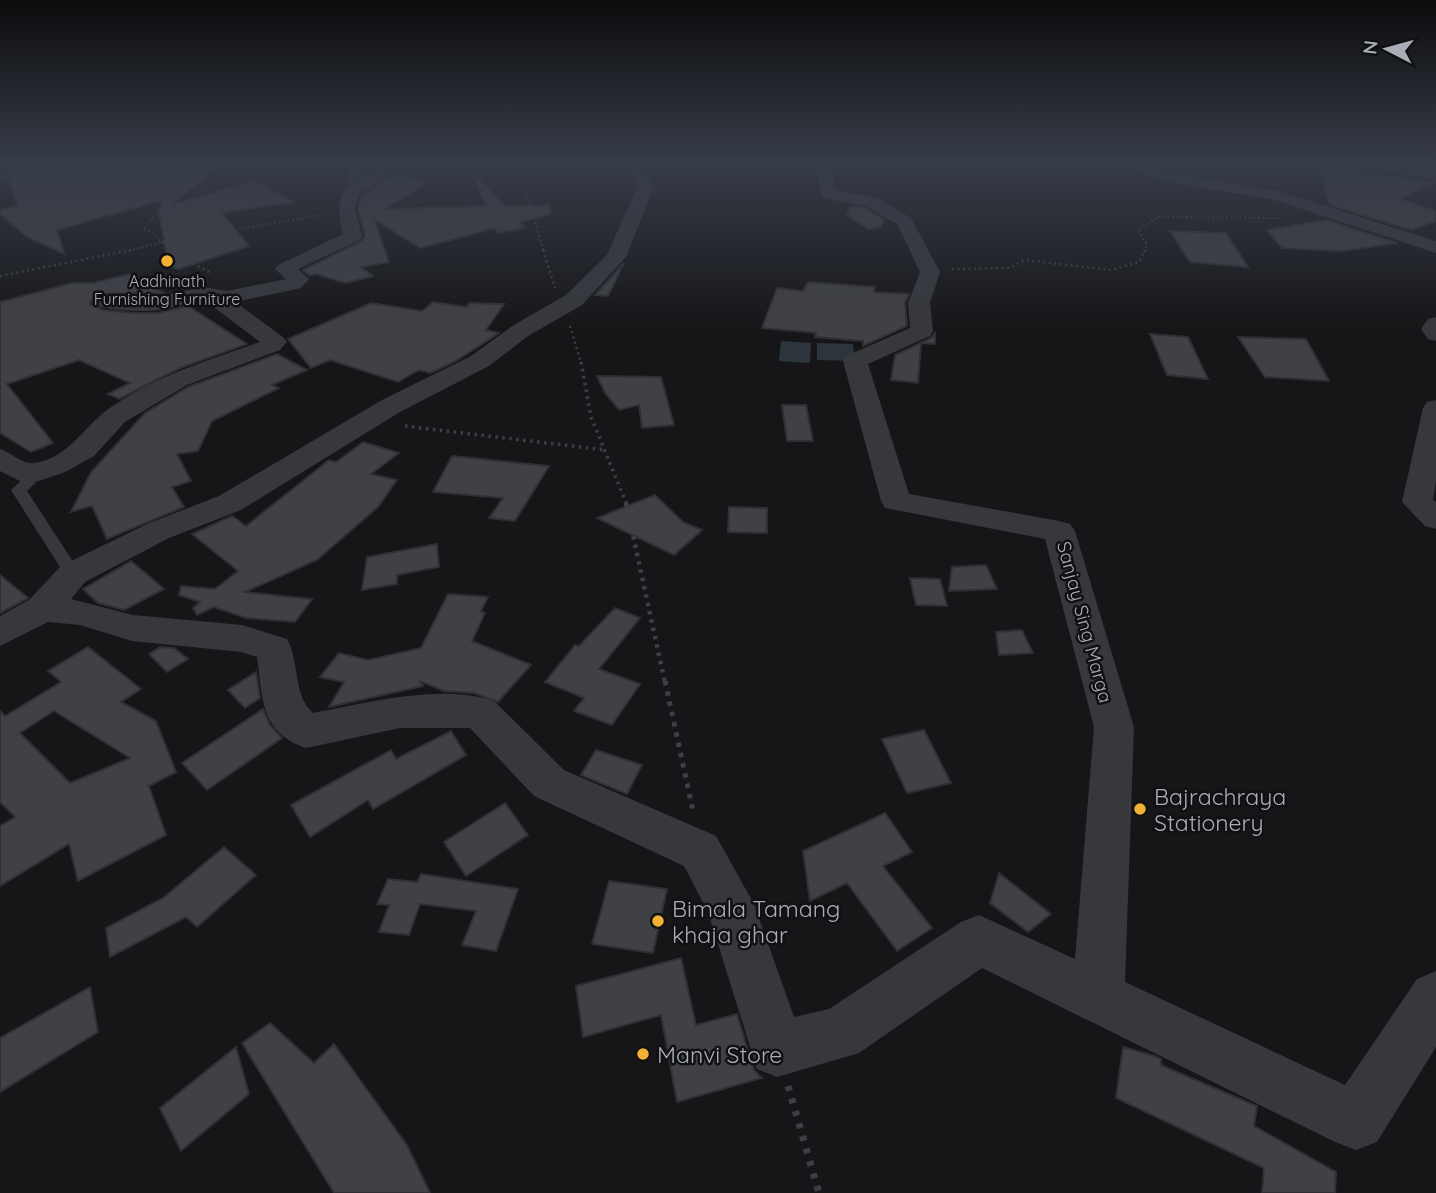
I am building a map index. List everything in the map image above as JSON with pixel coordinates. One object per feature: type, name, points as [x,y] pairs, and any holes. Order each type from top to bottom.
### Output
[{"type":"street","points":[[103,302],[140,306],[192,295],[220,295],[294,284],[299,279],[285,269],[294,262],[337,247],[353,236],[348,218]]},
{"type":"street","points":[[0,633],[42,609],[73,573],[158,531],[230,503],[366,421],[480,361],[520,331],[574,300],[615,257],[632,218]]},
{"type":"street","points":[[898,218],[905,222],[930,272]]},
{"type":"street","points":[[1345,218],[1436,247]]},
{"type":"street","name":"Sanjay Sing Marga","points":[[930,272],[919,303],[922,331],[855,361],[896,501],[1059,531],[1114,727],[1098,997]]},
{"type":"street","points":[[0,458],[20,472],[39,472],[72,458],[116,416],[178,380],[275,342],[223,303],[220,295]]},
{"type":"street","points":[[1436,324],[1432,329],[1436,334]]},
{"type":"street","points":[[1436,408],[1418,502],[1436,519]]},
{"type":"street","points":[[42,609],[82,612],[132,628],[242,639],[274,649],[285,713],[306,731],[400,712],[480,712],[549,783],[702,853],[730,904],[778,1049],[840,1034],[979,940],[1356,1121],[1436,998]]},
{"type":"lane","points":[[39,472],[19,489],[73,573]]},
{"type":"path","points":[[152,218],[144,224],[143,229],[152,232],[164,247],[215,277],[220,284],[220,295]]},
{"type":"path","points":[[0,276],[90,260],[162,242],[302,218]]},
{"type":"path","points":[[533,218],[549,272],[578,346],[591,417],[627,505],[702,853]]},
{"type":"path","points":[[930,272],[965,267],[1010,268],[1024,260],[1111,270],[1139,262],[1147,245],[1139,230],[1157,218]]},
{"type":"path","points":[[1261,218],[1297,218]]},
{"type":"path","points":[[366,421],[605,450]]},
{"type":"path","points":[[778,1049],[819,1193]]},
{"type":"shaded area","points":[[781,341],[811,343],[810,363],[779,361]]},
{"type":"shaded area","points":[[817,343],[853,344],[855,361],[817,360]]},
{"type":"building","points":[[4,218],[101,218],[57,230],[64,254],[27,237]]},
{"type":"building","points":[[160,218],[226,218],[249,246],[179,269],[169,267]]},
{"type":"building","points":[[360,218],[536,218],[520,222],[525,228],[497,233],[495,228],[420,248],[374,219],[389,262],[361,267],[373,276],[346,283],[316,274],[309,275],[303,270],[362,241],[365,235]]},
{"type":"building","points":[[851,218],[884,220],[881,227],[868,229]]},
{"type":"building","points":[[1371,218],[1436,218],[1436,221],[1411,230]]},
{"type":"building","points":[[1326,220],[1397,243],[1341,251],[1282,248],[1267,230]]},
{"type":"building","points":[[1170,231],[1226,233],[1248,267],[1190,262]]},
{"type":"building","points":[[624,263],[608,296],[595,295]]},
{"type":"building","points":[[129,274],[164,293],[95,294],[90,304],[103,310],[133,313],[158,313],[188,306],[247,344],[180,368],[119,399],[108,394],[130,383],[79,360],[7,384],[53,443],[31,452],[0,433],[0,302],[72,283],[93,283]]},
{"type":"building","points":[[808,282],[875,287],[874,292],[909,294],[905,303],[907,326],[863,346],[863,341],[815,337],[816,333],[762,328],[777,288],[803,291]]},
{"type":"building","points":[[433,302],[467,307],[469,303],[504,304],[486,330],[499,333],[454,362],[430,373],[419,370],[398,382],[330,360],[311,368],[288,339],[371,303],[422,311]]},
{"type":"building","points":[[935,333],[935,344],[921,343],[918,383],[891,380],[895,355],[931,338]]},
{"type":"building","points":[[1150,334],[1188,337],[1208,379],[1167,375]]},
{"type":"building","points":[[1238,337],[1306,339],[1329,381],[1265,377]]},
{"type":"building","points":[[277,354],[307,370],[272,385],[279,388],[212,421],[198,451],[177,454],[191,481],[172,487],[184,507],[107,539],[92,506],[71,512],[91,472],[145,413],[188,387]]},
{"type":"building","points":[[597,376],[661,377],[674,425],[642,428],[639,405],[619,410],[605,393]]},
{"type":"building","points":[[782,405],[806,405],[813,441],[787,441]]},
{"type":"building","points":[[363,442],[399,453],[371,474],[397,480],[378,507],[317,560],[245,592],[312,599],[295,622],[246,618],[214,607],[197,615],[193,608],[200,602],[179,595],[181,586],[215,589],[238,571],[192,534],[232,516],[246,526],[329,460],[336,462]]},
{"type":"building","points":[[452,456],[549,466],[515,521],[489,518],[503,498],[433,492]]},
{"type":"building","points":[[655,495],[683,522],[702,530],[674,555],[597,518]]},
{"type":"building","points":[[729,507],[767,508],[767,533],[728,532]]},
{"type":"building","points":[[437,544],[439,567],[397,575],[397,584],[362,590],[367,557]]},
{"type":"building","points":[[131,561],[164,589],[124,610],[98,603],[83,589]]},
{"type":"building","points":[[986,565],[997,589],[949,591],[952,567]]},
{"type":"building","points":[[0,575],[28,598],[0,613]]},
{"type":"building","points":[[910,578],[940,579],[947,606],[916,605]]},
{"type":"building","points":[[448,594],[488,597],[481,611],[485,613],[472,641],[531,665],[498,702],[474,693],[444,691],[420,681],[423,686],[329,707],[344,682],[320,677],[339,653],[368,660],[421,648]]},
{"type":"building","points":[[615,608],[640,618],[599,669],[640,684],[612,725],[574,711],[584,698],[545,682],[575,645],[579,646]]},
{"type":"building","points":[[1022,630],[1033,653],[999,655],[996,632]]},
{"type":"building","points":[[88,647],[141,689],[121,702],[156,721],[176,772],[149,786],[166,835],[78,881],[69,844],[0,886],[0,826],[15,817],[0,802],[0,711],[5,716],[61,682],[48,671]],"holes":[[[54,711],[130,758],[70,783],[20,733]]]},
{"type":"building","points":[[160,647],[174,648],[188,659],[167,672],[149,654]]},
{"type":"building","points":[[256,672],[260,698],[245,708],[228,690]]},
{"type":"building","points":[[263,709],[270,725],[282,738],[207,790],[182,763]]},
{"type":"building","points":[[924,730],[951,783],[907,793],[882,739]]},
{"type":"building","points":[[451,731],[466,755],[373,809],[368,800],[310,837],[291,805],[391,750],[396,759]]},
{"type":"building","points":[[596,750],[642,765],[627,794],[581,775]]},
{"type":"building","points":[[505,803],[528,835],[466,876],[444,842]]},
{"type":"building","points":[[885,813],[912,852],[883,866],[932,928],[897,951],[847,883],[810,901],[803,851]]},
{"type":"building","points":[[224,847],[256,875],[197,927],[186,917],[110,957],[106,928],[163,898]]},
{"type":"building","points":[[999,873],[1051,914],[1028,932],[990,903]]},
{"type":"building","points":[[421,874],[518,889],[496,951],[462,945],[476,911],[420,904],[409,935],[379,932],[389,905],[377,904],[388,879],[417,882]]},
{"type":"building","points":[[609,881],[667,889],[653,953],[592,944]]},
{"type":"building","points":[[681,958],[696,1025],[737,1014],[754,1070],[762,1078],[677,1102],[661,1015],[583,1037],[576,986]]},
{"type":"building","points":[[90,987],[98,1032],[0,1092],[0,1038]]},
{"type":"building","points":[[270,1023],[314,1063],[334,1044],[407,1145],[430,1193],[334,1193],[242,1043]]},
{"type":"building","points":[[236,1047],[249,1094],[181,1151],[160,1108]]},
{"type":"building","points":[[1123,1047],[1155,1056],[1161,1059],[1161,1065],[1257,1106],[1254,1126],[1336,1172],[1335,1193],[1262,1193],[1264,1168],[1116,1098]]},
{"type":"place","name":"Aadhinath Furnishing Furniture","points":[[167,261]]},
{"type":"place","name":"Bajrachraya Stationery","points":[[1140,809]]},
{"type":"place","name":"Bimala Tamang khaja ghar","points":[[658,921]]},
{"type":"place","name":"Manvi Store","points":[[643,1054]]}]
